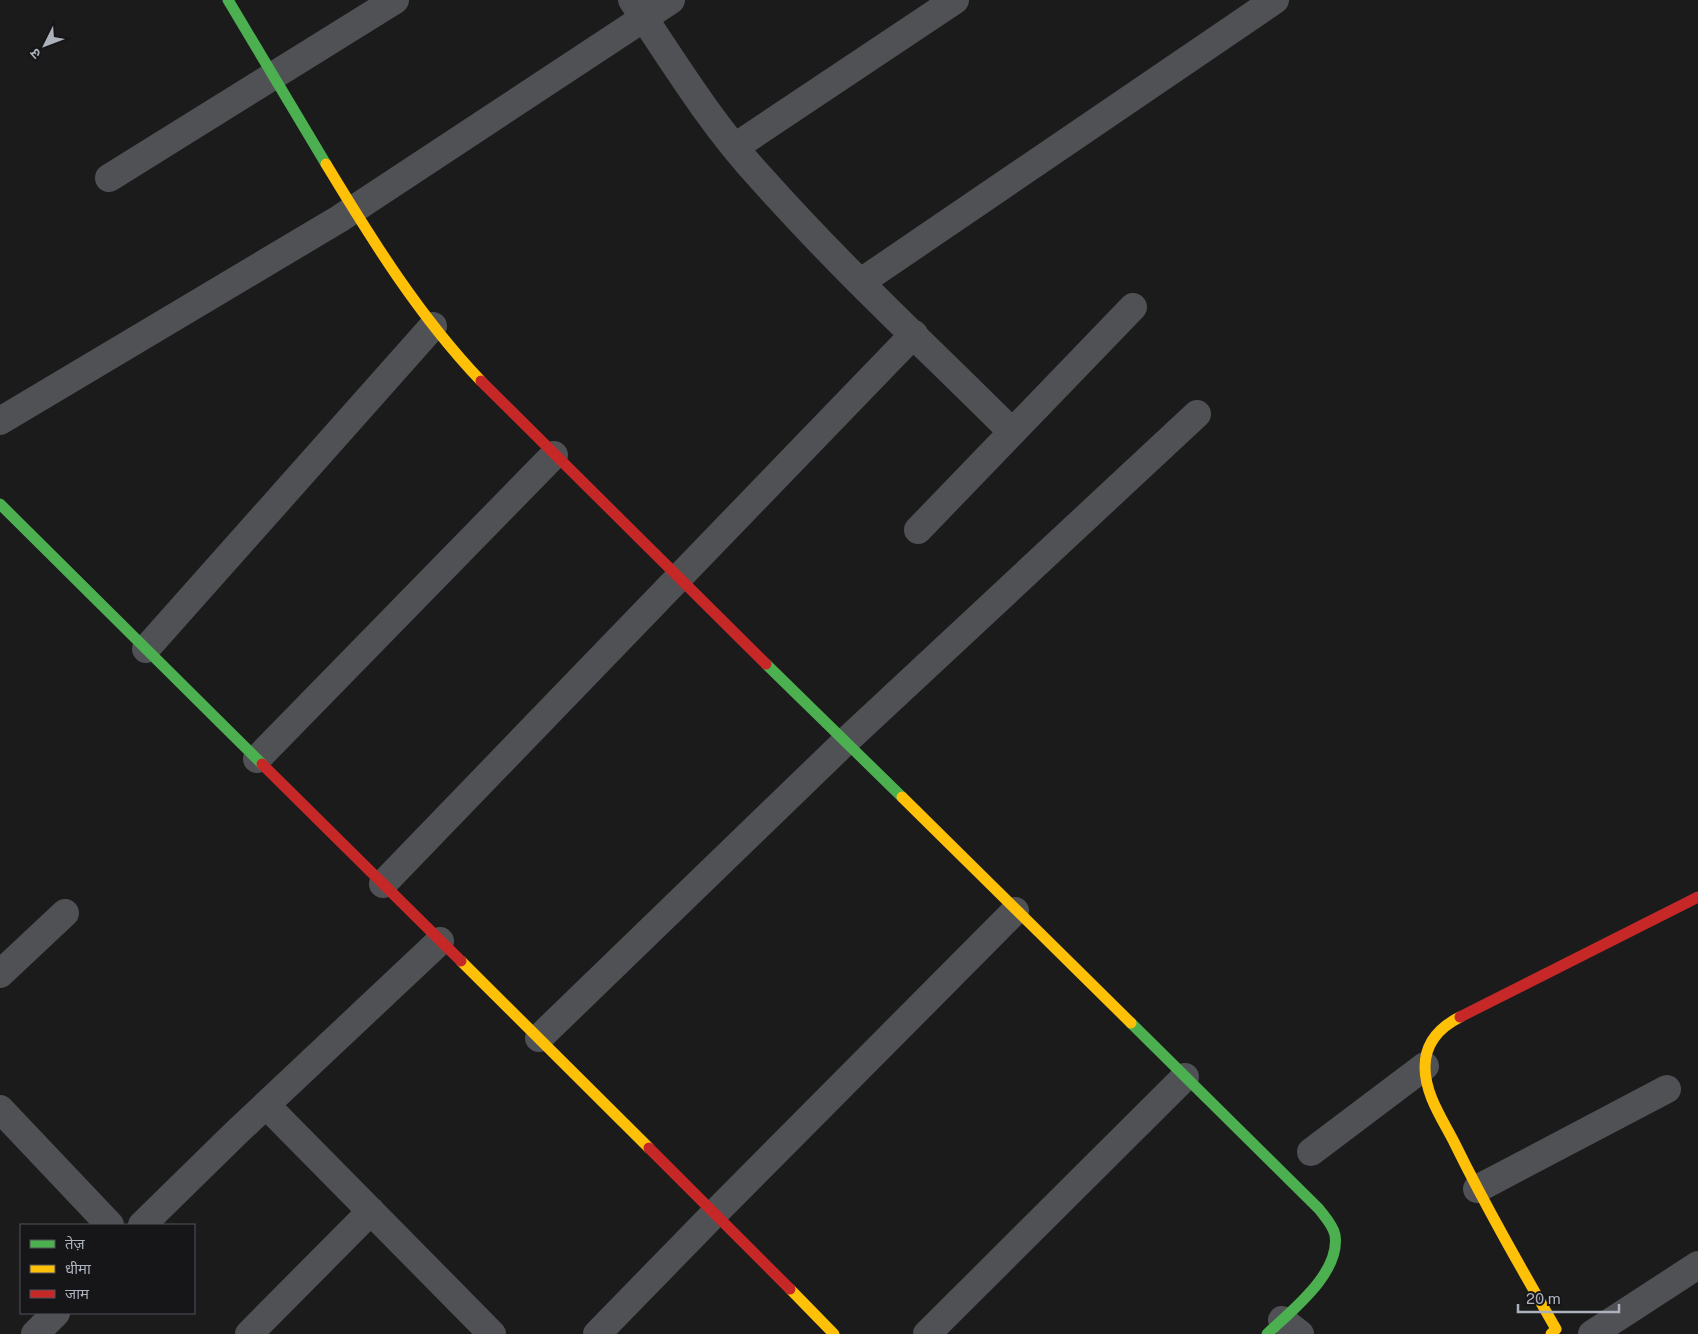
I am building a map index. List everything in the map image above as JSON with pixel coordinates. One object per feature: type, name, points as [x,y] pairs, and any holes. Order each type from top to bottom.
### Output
[{"type":"street","points":[[228,0],[354,210],[413,301],[489,391],[1015,911],[1319,1208],[1335,1234],[1337,1245],[1331,1266],[1283,1329]]},
{"type":"street","points":[[109,178],[395,0]]},
{"type":"street","points":[[0,420],[354,210],[638,9],[671,0]]},
{"type":"street","points":[[735,147],[955,0]]},
{"type":"street","points":[[861,282],[1275,0]]},
{"type":"street","points":[[638,9],[698,99],[760,178],[861,282],[1012,432]]},
{"type":"street","points":[[918,530],[1133,307]]},
{"type":"street","points":[[146,649],[433,326]]},
{"type":"street","points":[[382,884],[914,334]]},
{"type":"street","points":[[539,1038],[845,742],[1197,414]]},
{"type":"street","points":[[257,759],[554,455]]},
{"type":"street","points":[[0,504],[715,1212],[834,1334]]},
{"type":"street","points":[[1555,1332],[1477,1189],[1429,1093],[1425,1066],[1431,1039],[1448,1023],[1698,897]]},
{"type":"street","points":[[598,1334],[715,1212],[1015,911]]},
{"type":"street","points":[[0,974],[65,913]]},
{"type":"street","points":[[143,1224],[440,941]]},
{"type":"street","points":[[1311,1152],[1425,1066]]},
{"type":"street","points":[[927,1334],[1185,1077]]},
{"type":"street","points":[[1477,1189],[1667,1089]]},
{"type":"street","points":[[267,1106],[492,1334]]},
{"type":"street","points":[[0,1109],[109,1224]]},
{"type":"street","points":[[249,1334],[371,1211]]},
{"type":"street","points":[[1592,1334],[1698,1265]]},
{"type":"street","points":[[34,1334],[55,1314]]},
{"type":"traffic: fast","points":[[228,0],[326,164]]},
{"type":"traffic: fast","points":[[0,504],[262,764]]},
{"type":"traffic: fast","points":[[766,664],[902,797]]},
{"type":"traffic: fast","points":[[1131,1023],[1319,1209],[1332,1228],[1335,1235],[1335,1249],[1322,1277],[1301,1303],[1267,1334]]},
{"type":"traffic: slow","points":[[326,164],[379,249],[417,304],[458,356],[481,381]]},
{"type":"traffic: slow","points":[[902,797],[1131,1023]]},
{"type":"traffic: slow","points":[[461,961],[649,1148]]},
{"type":"traffic: slow","points":[[1460,1017],[1440,1031],[1431,1043],[1425,1067],[1428,1087],[1431,1097],[1479,1191],[1556,1329],[1551,1334]]},
{"type":"traffic: slow","points":[[790,1289],[834,1334]]},
{"type":"traffic: jam","points":[[481,381],[766,664]]},
{"type":"traffic: jam","points":[[262,764],[461,961]]},
{"type":"traffic: jam","points":[[1460,1017],[1698,897]]},
{"type":"traffic: jam","points":[[649,1148],[790,1289]]}]
